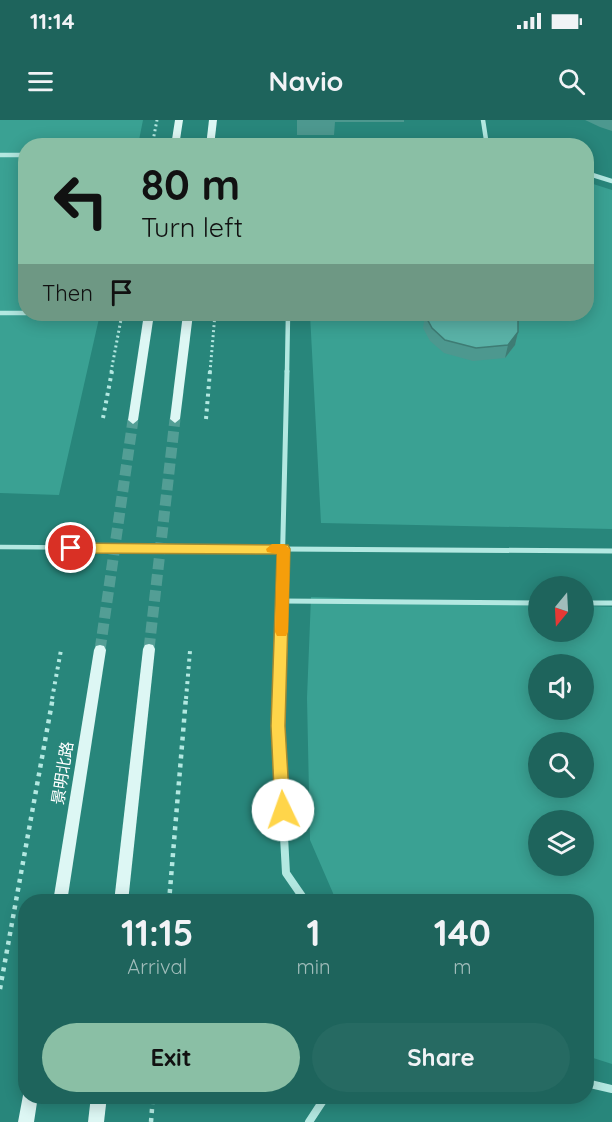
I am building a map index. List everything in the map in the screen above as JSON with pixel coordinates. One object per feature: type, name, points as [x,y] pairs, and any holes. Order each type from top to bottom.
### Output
[{"type":"main road","points":[[176,138],[179,120]]},
{"type":"main road","points":[[211,138],[213,120]]},
{"type":"main road","points":[[133,420],[148,321]]},
{"type":"main road","points":[[175,419],[187,321]]},
{"type":"main road","points":[[122,894],[149,649]]},
{"type":"main road","name":"景明北路","points":[[61,894],[100,650]]},
{"type":"main road","points":[[26,1122],[29,1104]]},
{"type":"main road","points":[[96,1122],[98,1104]]},
{"type":"street","points":[[483,120],[486,138]]},
{"type":"street","points":[[0,155],[18,155]]},
{"type":"street","points":[[594,175],[612,181]]},
{"type":"street","points":[[0,314],[18,313]]},
{"type":"street","points":[[288,321],[278,726],[286,873],[300,894]]},
{"type":"street","points":[[284,549],[612,551]]},
{"type":"street","points":[[282,601],[528,603]]},
{"type":"street","points":[[594,603],[612,603]]},
{"type":"street","points":[[594,1085],[612,1089]]},
{"type":"street","points":[[309,1122],[321,1104]]},
{"type":"lane","points":[[0,547],[284,549]]},
{"type":"path","points":[[154,138],[157,120]]},
{"type":"path","points":[[104,418],[121,321]]},
{"type":"path","points":[[206,419],[214,321]]},
{"type":"path","points":[[0,989],[61,650]]},
{"type":"path","points":[[171,894],[190,651]]},
{"type":"path","points":[[151,1122],[152,1104]]},
{"type":"green space","points":[[0,120],[143,120],[139,138],[18,138],[18,321],[98,321],[59,495],[0,493]]},
{"type":"green space","points":[[594,184],[612,190],[612,529],[321,523],[310,321],[594,321]]},
{"type":"green space","points":[[311,597],[528,604],[528,642],[594,642],[594,606],[612,607],[612,1064],[594,1058],[594,894],[333,894],[310,840],[307,698]]},
{"type":"building","points":[[428,321],[518,321],[518,332],[508,345],[476,348],[445,340],[432,328]]},
{"type":"tunnel","points":[[149,649],[175,419]]},
{"type":"tunnel","points":[[100,650],[133,420]]},
{"type":"slow traffic","points":[[272,549],[284,549],[282,632]]},
{"type":"route","points":[[71,548],[284,549],[278,726],[283,810]]}]
